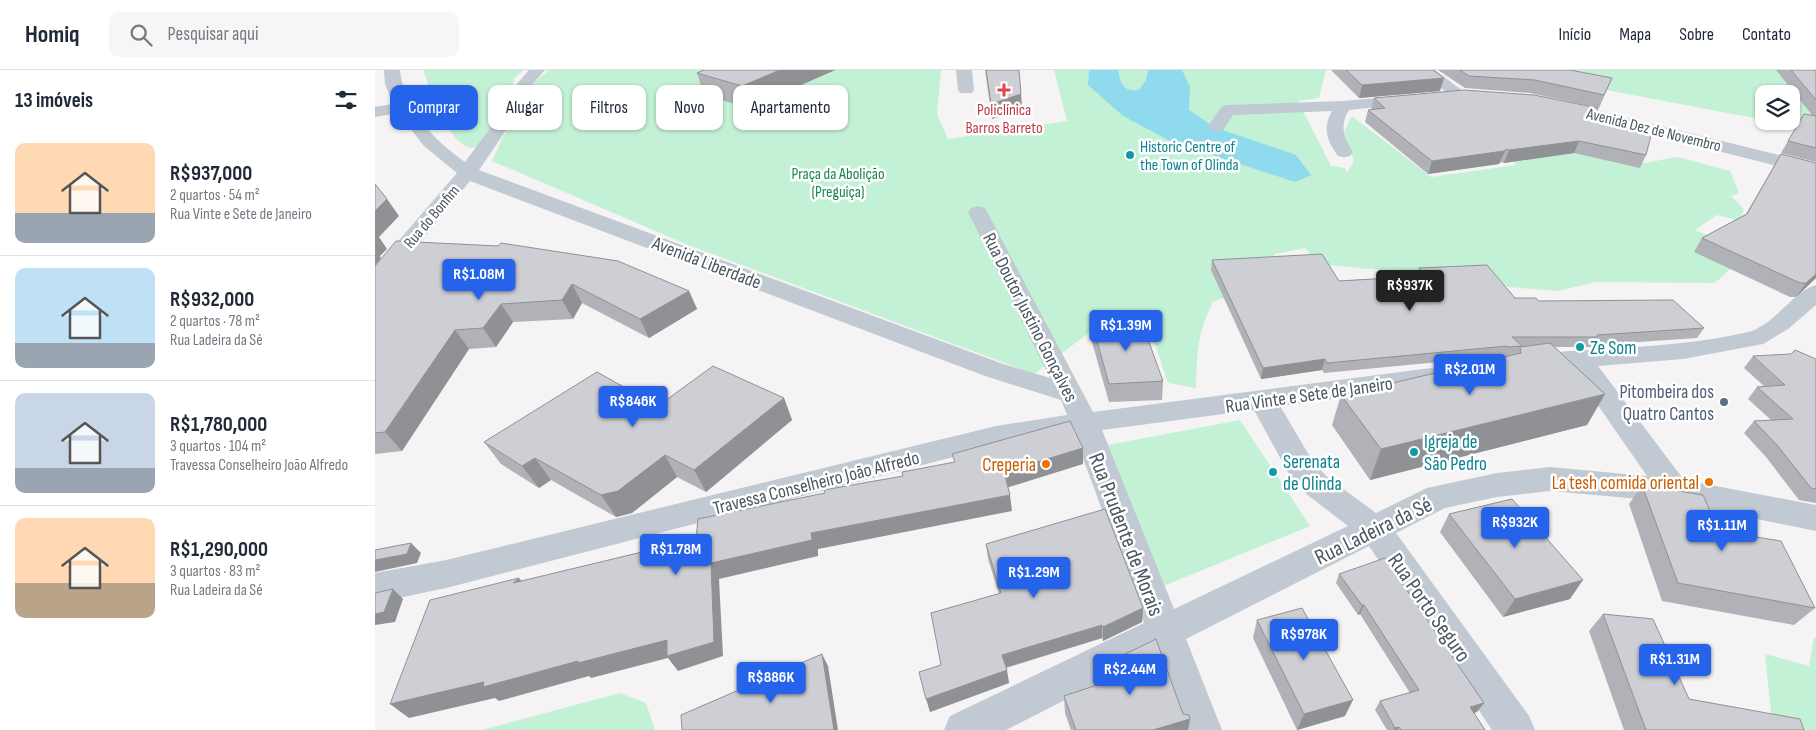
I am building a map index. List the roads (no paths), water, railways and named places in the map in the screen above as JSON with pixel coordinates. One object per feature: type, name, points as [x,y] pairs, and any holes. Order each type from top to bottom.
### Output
[{"type":"street","name":"Avenida Liberdade","points":[[393,70],[396,85]]},
{"type":"street","name":"Rua do Bonfim","points":[[375,283],[468,172],[505,120],[517,93],[537,70]]},
{"type":"street","points":[[965,70],[966,90]]},
{"type":"street","points":[[1217,126],[1228,110],[1344,106],[1468,95],[1425,70]]},
{"type":"street","name":"Avenida Dez de Novembro","points":[[1540,102],[1606,116],[1816,170]]},
{"type":"street","points":[[1344,106],[1337,116],[1334,125],[1334,138],[1344,152]]},
{"type":"street","points":[[375,112],[390,109]]},
{"type":"street","name":"Avenida Liberdade","points":[[419,130],[444,154],[468,172],[490,183],[526,194],[985,366],[1077,408]]},
{"type":"street","name":"Rua Doutor Justino Gonçalves","points":[[978,212],[1077,408]]},
{"type":"street","points":[[1511,367],[1578,358],[1653,355],[1719,345],[1764,334],[1801,308],[1816,292]]},
{"type":"street","points":[[1578,358],[1674,490]]},
{"type":"street","name":"Rua Vinte e Sete de Janeiro","points":[[1077,408],[1263,400],[1453,374]]},
{"type":"street","name":"Rua Porto Seguro","points":[[1263,400],[1301,468],[1316,485],[1375,530],[1515,730]]},
{"type":"street","name":"Travessa Conselheiro João Alfredo","points":[[375,588],[446,574],[996,436],[1077,408]]},
{"type":"street","name":"Rua Prudente de Morais","points":[[1077,408],[1108,480],[1202,730]]},
{"type":"street","name":"Rua Ladeira da Sé","points":[[963,730],[1375,530],[1438,497],[1497,485],[1550,479],[1674,490],[1816,518]]},
{"type":"water","points":[[1089,70],[1118,70],[1120,79],[1126,88],[1129,90],[1139,90],[1146,80],[1148,70],[1182,70],[1190,87],[1189,110],[1214,127],[1296,155],[1311,175],[1295,182],[1170,141],[1123,116],[1088,85]]},
{"type":"place","name":"Policlínica Barros Barreto","points":[[1004,90]]},
{"type":"place","name":"Historic Centre of the Town of Olinda","points":[[1130,155]]},
{"type":"place","name":"Ze Som","points":[[1580,347]]},
{"type":"place","name":"Pitombeira dos Quatro Cantos","points":[[1724,402]]},
{"type":"place","name":"Igreja de São Pedro","points":[[1414,452]]},
{"type":"place","name":"Creperia","points":[[1046,464]]},
{"type":"place","name":"Serenata de Olinda","points":[[1273,472]]},
{"type":"place","name":"La tesh comida oriental","points":[[1709,482]]},
{"type":"park label","name":"Praça da Abolição (Preguiça)","points":[[838,182]]}]
